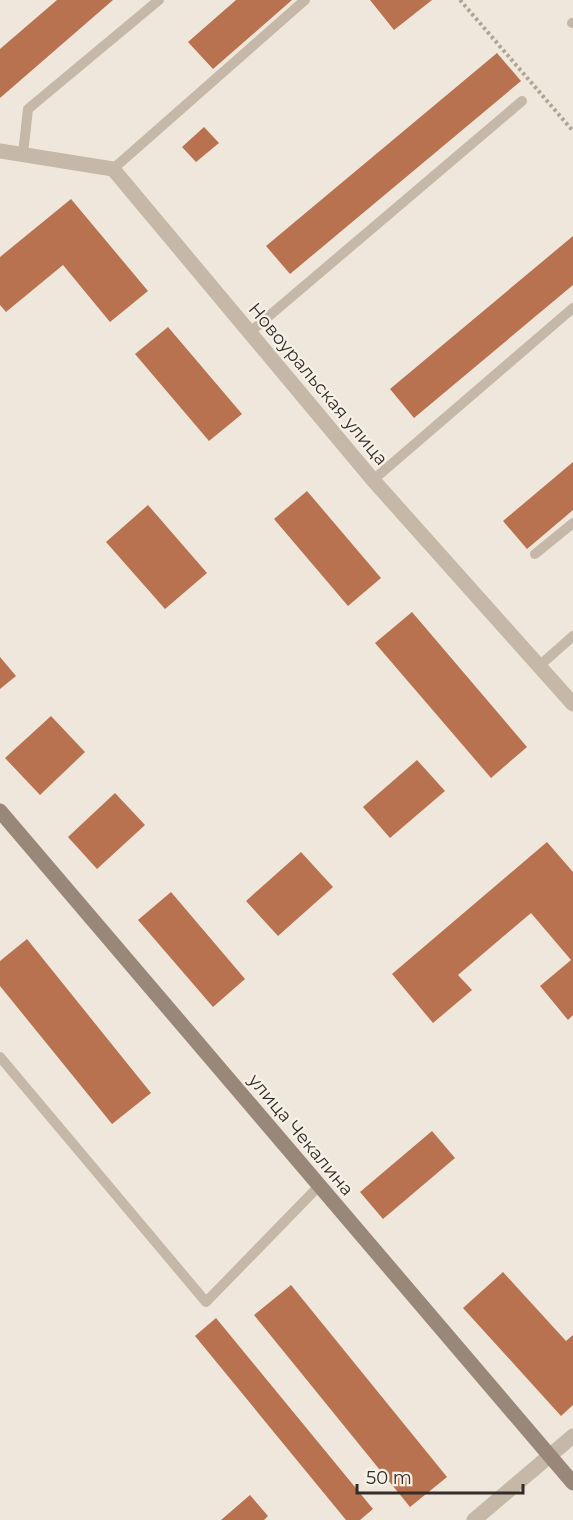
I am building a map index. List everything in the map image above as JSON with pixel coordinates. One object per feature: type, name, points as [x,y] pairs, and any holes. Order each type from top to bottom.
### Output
[{"type":"main road","name":"улица Чекалина","points":[[0,811],[573,1483]]},
{"type":"street","points":[[0,151],[113,170]]},
{"type":"street","name":"Новоуральская улица","points":[[113,170],[373,480],[573,704]]},
{"type":"street","points":[[474,1520],[573,1436]]},
{"type":"lane","points":[[23,154],[28,109],[159,0]]},
{"type":"lane","points":[[113,170],[305,0]]},
{"type":"lane","points":[[249,333],[522,101]]},
{"type":"lane","points":[[373,480],[573,308]]},
{"type":"lane","points":[[535,554],[573,523]]},
{"type":"lane","points":[[538,667],[573,636]]},
{"type":"lane","points":[[0,1057],[206,1302],[319,1186]]},
{"type":"path","points":[[460,0],[573,131]]},
{"type":"building","points":[[57,0],[113,0],[0,98],[0,49]]},
{"type":"building","points":[[236,0],[292,0],[213,69],[188,42]]},
{"type":"building","points":[[370,0],[432,0],[394,30]]},
{"type":"building","points":[[497,53],[521,81],[290,274],[266,246]]},
{"type":"building","points":[[204,127],[219,143],[196,162],[182,147]]},
{"type":"building","points":[[71,199],[148,291],[110,322],[63,265],[6,312],[0,305],[0,257]]},
{"type":"building","points":[[573,236],[573,285],[414,418],[390,389]]},
{"type":"building","points":[[168,327],[242,414],[209,441],[135,354]]},
{"type":"building","points":[[573,462],[573,510],[527,549],[503,521]]},
{"type":"building","points":[[307,491],[381,578],[348,606],[274,519]]},
{"type":"building","points":[[148,505],[207,573],[165,609],[106,542]]},
{"type":"building","points":[[412,612],[527,747],[491,778],[375,643]]},
{"type":"building","points":[[0,657],[16,676],[0,689]]},
{"type":"building","points":[[51,716],[85,752],[40,795],[5,758]]},
{"type":"building","points":[[417,760],[445,791],[390,838],[363,807]]},
{"type":"building","points":[[115,793],[145,825],[97,869],[68,837]]},
{"type":"building","points":[[547,842],[573,872],[573,1015],[568,1020],[540,986],[571,960],[531,913],[458,975],[472,990],[433,1023],[392,974]]},
{"type":"building","points":[[301,852],[333,887],[278,936],[246,901]]},
{"type":"building","points":[[171,892],[245,979],[213,1007],[138,920]]},
{"type":"building","points":[[27,939],[151,1093],[112,1124],[0,986],[0,961]]},
{"type":"building","points":[[432,1131],[455,1158],[383,1219],[360,1192]]},
{"type":"building","points":[[503,1272],[566,1341],[573,1335],[573,1405],[561,1416],[463,1308]]},
{"type":"building","points":[[291,1285],[447,1477],[410,1507],[254,1315]]},
{"type":"building","points":[[216,1318],[373,1509],[360,1520],[346,1520],[195,1336]]},
{"type":"building","points":[[250,1495],[268,1516],[264,1520],[221,1520]]}]
